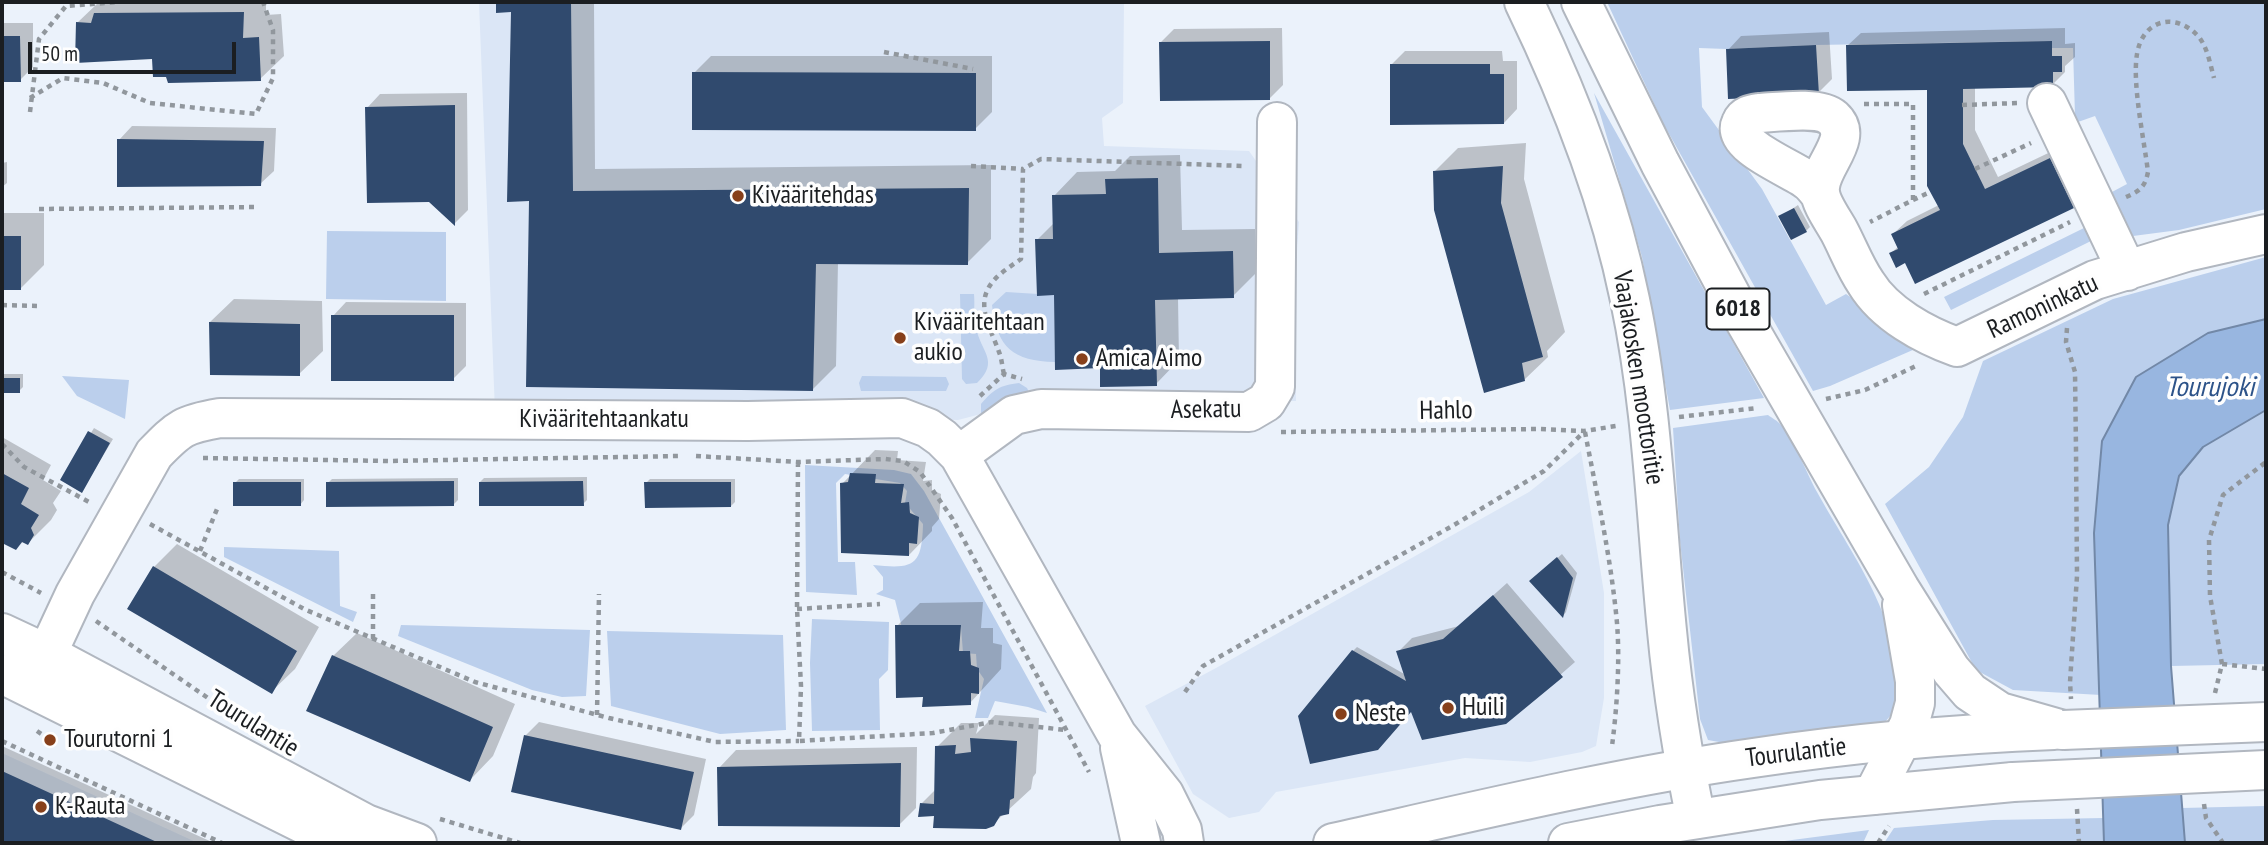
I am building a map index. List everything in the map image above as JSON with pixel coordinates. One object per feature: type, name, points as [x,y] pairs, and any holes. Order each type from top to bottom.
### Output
[{"type":"main road","name":"Vaajakosken moottoritie","points":[[1528,10],[1565,92],[1606,201],[1631,301],[1656,494],[1667,631],[1686,770],[1696,819]]},
{"type":"main road","name":"6018","points":[[1586,12],[1660,163],[1736,306],[1900,589],[1955,675],[2001,722],[2067,719]]},
{"type":"main road","points":[[2053,116],[2127,271]]},
{"type":"main road","name":"Asekatu","points":[[959,455],[1014,415],[1041,409],[1249,412],[1266,402],[1275,387],[1277,122]]},
{"type":"main road","points":[[1819,193],[1866,284],[1875,296],[1916,328],[1957,347]]},
{"type":"main road","name":"Ramoninkatu","points":[[1957,347],[2095,280],[2186,253],[2266,234]]},
{"type":"main road","name":"Kivääritehtaankatu","points":[[47,654],[90,614],[75,594],[110,508],[170,437],[192,422],[220,418],[748,421],[902,418],[935,433],[959,455],[967,508],[1117,735],[1164,794],[1182,830],[1184,843]]},
{"type":"main road","points":[[1883,806],[1900,741],[1913,715],[1915,681],[1900,589]]},
{"type":"main road","name":"Tourulantie","points":[[2,633],[47,654],[366,824],[425,830]]},
{"type":"main road","points":[[2,674],[342,843]]},
{"type":"main road","points":[[2067,719],[2266,722]]},
{"type":"main road","name":"Tourulantie","points":[[1333,843],[1524,800],[1686,770],[1753,758],[1900,741],[2001,722]]},
{"type":"main road","name":"Kivääritehtaankatu","points":[[1117,735],[1141,843]]},
{"type":"main road","name":"Tourulantie","points":[[1568,843],[1696,819],[1820,800],[1883,806],[2013,782],[2266,770]]},
{"type":"path","points":[[30,112],[40,39],[66,6],[119,2]]},
{"type":"path","points":[[30,98],[63,78],[103,83],[150,103],[256,114],[273,78],[273,30],[263,2]]},
{"type":"path","points":[[1917,298],[2097,208],[2139,191],[2146,185],[2148,172],[2135,70],[2137,51],[2144,37],[2157,23],[2170,19],[2183,24],[2198,35],[2214,78]]},
{"type":"path","points":[[884,52],[973,69]]},
{"type":"path","points":[[1858,104],[1913,104],[1913,200]]},
{"type":"path","points":[[1962,105],[2053,116]]},
{"type":"path","points":[[1975,169],[2053,116]]},
{"type":"path","points":[[971,166],[1023,169],[1041,159],[1277,166]]},
{"type":"path","points":[[1004,374],[999,351],[986,320],[985,302],[987,289],[1021,259],[1023,169]]},
{"type":"path","points":[[1870,222],[1930,192]]},
{"type":"path","points":[[39,209],[258,207]]},
{"type":"path","points":[[1865,213],[1876,233]]},
{"type":"path","points":[[1923,294],[1930,306]]},
{"type":"path","points":[[2064,296],[2066,342],[2075,372],[2077,576],[2067,719]]},
{"type":"path","points":[[2,305],[39,306]]},
{"type":"path","name":"Ramoninkatu","points":[[1826,399],[1865,390],[1957,347]]},
{"type":"path","points":[[1679,417],[1761,408]]},
{"type":"path","name":"Hahlo","points":[[1275,432],[1540,429],[1584,431],[1616,426]]},
{"type":"path","points":[[1185,692],[1203,666],[1454,525],[1544,471],[1584,431]]},
{"type":"path","points":[[1584,431],[1606,543],[1617,625],[1616,719],[1612,746]]},
{"type":"path","points":[[2,444],[24,467],[200,551],[304,609],[475,682],[597,715],[715,742],[799,741],[933,733],[992,722],[1067,730]]},
{"type":"path","points":[[198,458],[388,461],[693,456],[798,462],[885,459],[903,461],[967,508],[1067,730],[1090,773]]},
{"type":"path","points":[[2222,664],[2210,596],[2209,540],[2223,495],[2266,461]]},
{"type":"path","points":[[798,462],[797,609],[801,686],[799,741]]},
{"type":"path","points":[[200,551],[217,509]]},
{"type":"path","name":"Tourulantie","points":[[2,572],[90,614],[230,712]]},
{"type":"path","points":[[373,594],[373,639]]},
{"type":"path","points":[[597,715],[599,594]]},
{"type":"path","points":[[797,609],[880,604]]},
{"type":"path","points":[[2,741],[222,843]]},
{"type":"path","points":[[2077,803],[2079,843]]},
{"type":"path","points":[[1878,843],[1883,806]]},
{"type":"path","points":[[425,830],[520,843]]},
{"type":"shaded area","points":[[479,2],[1124,2],[1123,103],[1102,118],[1104,146],[1249,151],[1299,222],[1293,300],[1296,401],[1005,401],[981,414],[958,420],[495,412]]},
{"type":"shaded area","points":[[1607,2],[2266,2],[2266,209],[2179,230],[2133,236],[2112,192],[2127,184],[2095,116],[2078,122],[2075,116],[2073,48],[2052,48],[2051,41],[1699,48],[1702,107],[1762,189],[1826,305],[1846,294],[1922,346],[1813,391],[1663,123]]},
{"type":"shaded area","points":[[1594,93],[1764,398],[1670,410],[1642,257]]},
{"type":"shaded area","points":[[2084,228],[2091,241],[1951,310],[1944,297]]},
{"type":"shaded area","points":[[327,231],[446,232],[446,301],[326,299]]},
{"type":"shaded area","points":[[2266,257],[2266,319],[2208,333],[2094,533],[2101,695],[2013,690],[1976,670],[1885,504],[1929,467],[1963,417],[1983,361],[2113,299]]},
{"type":"shaded area","points":[[1006,292],[1054,295],[1055,362],[1028,359],[1018,355],[1003,342],[994,320],[992,305]]},
{"type":"shaded area","points":[[960,294],[974,294],[975,324],[988,362],[984,375],[977,383],[966,384],[962,379]]},
{"type":"shaded area","points":[[62,376],[129,380],[125,419],[77,396]]},
{"type":"shaded area","points":[[862,376],[946,377],[949,384],[946,391],[861,391],[859,383]]},
{"type":"shaded area","points":[[1019,383],[1027,388],[1030,394],[1005,401],[981,414],[981,404],[993,392]]},
{"type":"shaded area","points":[[2266,410],[2266,664],[2171,666],[2168,526],[2179,476],[2203,447]]},
{"type":"shaded area","points":[[1768,415],[1786,431],[1882,610],[1895,662],[1895,701],[1889,718],[1880,726],[1730,744],[1708,740],[1700,719],[1680,541],[1673,428]]},
{"type":"shaded area","points":[[1581,451],[1604,593],[1604,698],[1596,746],[1582,752],[1530,762],[1465,758],[1276,792],[1259,812],[1229,818],[1193,794],[1145,706],[1529,492]]},
{"type":"shaded area","points":[[805,465],[894,470],[911,474],[924,491],[1047,713],[995,701],[988,718],[975,718],[984,679],[977,669],[976,654],[963,653],[961,627],[902,628],[895,600],[876,594],[883,590],[883,577],[873,565],[906,565],[913,562],[920,549],[923,524],[905,503],[907,491],[900,483],[845,474],[836,483],[838,562],[855,562],[857,595],[806,592]]},
{"type":"shaded area","points":[[224,547],[339,551],[340,606],[357,612],[353,622],[224,557]]},
{"type":"shaded area","points":[[812,619],[889,622],[888,670],[879,679],[880,730],[812,731]]},
{"type":"shaded area","points":[[401,625],[590,630],[586,696],[562,697],[532,690],[398,636]]},
{"type":"shaded area","points":[[607,631],[783,635],[786,730],[720,734],[611,706]]},
{"type":"shaded area","name":"K-Rauta","points":[[2,753],[198,843],[2,843]]},
{"type":"shaded area","points":[[2266,806],[2266,843],[2185,843],[2182,808]]},
{"type":"shaded area","points":[[2104,818],[2104,843],[1884,843],[1894,828],[1993,820]]},
{"type":"shaded area","points":[[1869,830],[1863,843],[1769,843]]},
{"type":"water","name":"Tourujoki","points":[[2266,319],[2266,410],[2203,447],[2179,476],[2168,525],[2171,666],[2185,843],[2104,843],[2094,533],[2102,441],[2136,377],[2208,333]]},
{"type":"building","name":"Kivääritehdas","points":[[496,2],[571,2],[573,191],[969,188],[968,265],[816,264],[813,391],[526,387],[529,201],[507,202],[511,12],[496,13]]},
{"type":"building","points":[[244,12],[243,38],[259,37],[261,81],[168,83],[166,77],[153,77],[152,59],[75,63],[76,22],[91,23],[94,13]]},
{"type":"building","points":[[2,36],[20,36],[21,82],[2,82]]},
{"type":"building","points":[[1270,41],[1270,100],[1160,101],[1159,42]]},
{"type":"building","points":[[2052,41],[2052,56],[2062,56],[2062,72],[2053,72],[2053,87],[1963,89],[1963,144],[1985,189],[2050,158],[2074,208],[1915,284],[1905,263],[1896,268],[1889,253],[1898,249],[1891,234],[1940,210],[1927,186],[1927,90],[1847,91],[1846,45]]},
{"type":"building","points":[[1816,45],[1819,95],[1728,99],[1726,49]]},
{"type":"building","points":[[1390,64],[1490,64],[1490,74],[1504,74],[1504,124],[1390,125]]},
{"type":"building","points":[[692,72],[976,73],[976,131],[692,130]]},
{"type":"building","points":[[455,105],[455,226],[429,202],[367,203],[365,107]]},
{"type":"building","points":[[117,139],[264,141],[261,186],[117,187]]},
{"type":"building","points":[[1503,166],[1501,203],[1543,357],[1522,363],[1525,381],[1484,393],[1434,210],[1433,171]]},
{"type":"building","points":[[1158,178],[1159,253],[1233,251],[1234,298],[1155,300],[1157,386],[1100,387],[1100,368],[1055,370],[1054,295],[1037,296],[1035,239],[1053,239],[1052,195],[1106,194],[1105,179]]},
{"type":"building","points":[[1794,208],[1807,232],[1791,240],[1778,216]]},
{"type":"building","points":[[2,236],[21,236],[21,290],[2,290]]},
{"type":"building","points":[[331,315],[454,315],[454,381],[331,381]]},
{"type":"building","points":[[209,322],[300,324],[300,376],[210,375]]},
{"type":"building","points":[[2,378],[20,378],[20,393],[2,393]]},
{"type":"building","points":[[88,431],[110,443],[82,493],[60,480]]},
{"type":"building","points":[[2,473],[29,488],[21,504],[39,515],[31,528],[34,535],[28,545],[22,542],[16,550],[2,543]]},
{"type":"building","points":[[850,473],[876,474],[875,483],[904,484],[901,503],[909,502],[910,513],[919,517],[917,544],[909,543],[909,556],[841,553],[840,483],[848,482]]},
{"type":"building","points":[[454,481],[454,506],[326,507],[326,482]]},
{"type":"building","points":[[583,481],[584,506],[479,506],[479,482]]},
{"type":"building","points":[[233,482],[301,482],[301,506],[233,506]]},
{"type":"building","points":[[644,482],[731,482],[731,507],[645,508]]},
{"type":"building","points":[[1557,557],[1573,578],[1563,618],[1529,581]]},
{"type":"building","points":[[153,566],[297,651],[272,694],[127,609]]},
{"type":"building","points":[[1493,595],[1563,677],[1506,724],[1422,740],[1411,712],[1378,750],[1310,764],[1298,716],[1352,650],[1406,681],[1396,651],[1443,639]]},
{"type":"building","points":[[895,625],[961,625],[959,651],[970,651],[971,665],[979,668],[979,694],[971,693],[971,705],[922,707],[923,697],[896,698]]},
{"type":"building","points":[[332,655],[493,727],[470,782],[306,711]]},
{"type":"building","points":[[524,735],[694,772],[681,830],[511,792]]},
{"type":"building","points":[[970,738],[1017,741],[1014,798],[1010,800],[1009,814],[1000,816],[994,826],[986,829],[933,828],[934,816],[918,817],[920,803],[934,804],[935,746],[956,745],[955,754],[971,752]]},
{"type":"building","points":[[901,763],[900,827],[718,826],[717,767]]},
{"type":"building","name":"K-Rauta","points":[[2,771],[159,843],[2,843]]},
{"type":"place","name":"Kivääritehdas","points":[[738,196]]},
{"type":"place","name":"Kivääritehtaan aukio","points":[[900,338]]},
{"type":"place","name":"Amica Aimo","points":[[1082,359]]},
{"type":"place","name":"Huili","points":[[1448,708]]},
{"type":"place","name":"Neste","points":[[1341,714]]},
{"type":"place","name":"Tourutorni 1","points":[[50,740]]},
{"type":"place","name":"K-Rauta","points":[[41,807]]}]
